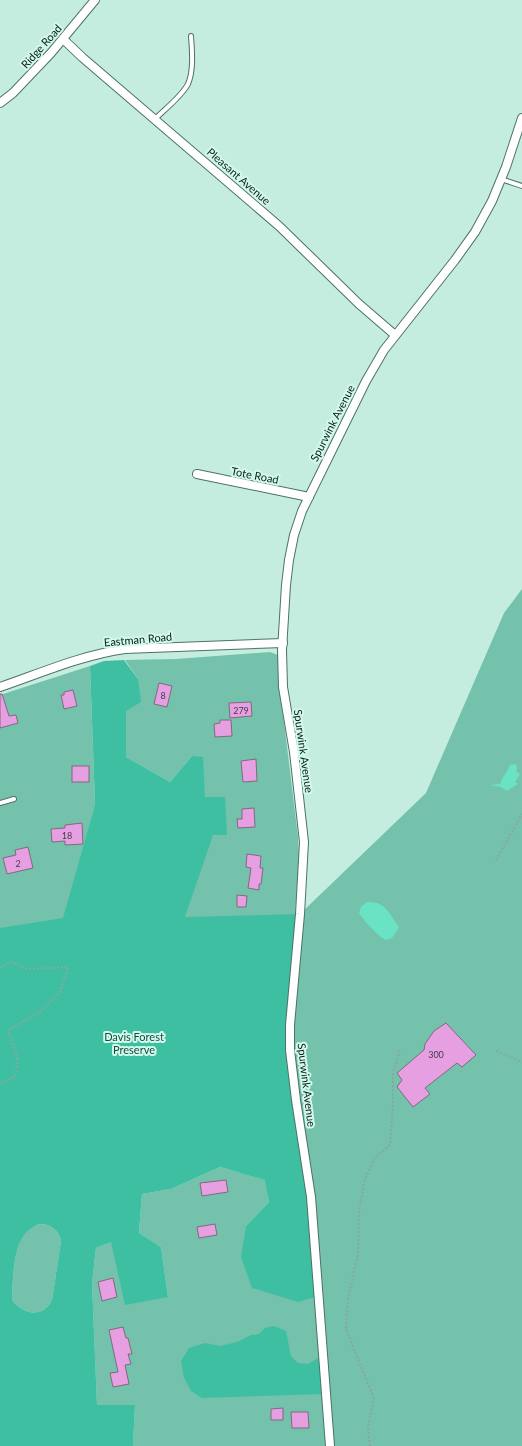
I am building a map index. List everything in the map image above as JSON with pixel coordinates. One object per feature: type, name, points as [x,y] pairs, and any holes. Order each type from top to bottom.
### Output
[{"type":"street","name":"Ridge Road","points":[[0,103],[13,93],[63,39],[95,0]]},
{"type":"street","name":"Pleasant Avenue","points":[[63,39],[83,58],[274,221],[360,304],[395,335]]},
{"type":"street","name":"Spurwink Avenue","points":[[330,1446],[312,1197],[296,1100],[290,1050],[290,1025],[300,914],[304,842],[294,752],[283,687],[283,643],[289,560],[294,535],[309,497],[366,381],[384,350],[455,260],[475,232],[492,201],[510,155],[522,118]]},
{"type":"street","name":"Tote Road","points":[[197,474],[309,497]]},
{"type":"street","name":"Eastman Road","points":[[0,687],[78,660],[106,652],[125,649],[283,643]]},
{"type":"lane","points":[[155,119],[188,84],[191,72],[190,36]]},
{"type":"lane","points":[[501,179],[522,186]]},
{"type":"lane","points":[[0,803],[14,799]]},
{"type":"path","points":[[496,860],[522,814]]},
{"type":"path","points":[[0,968],[10,962],[28,969],[68,967],[60,992],[37,1014],[8,1030],[18,1060],[15,1077],[0,1084]]},
{"type":"path","points":[[370,1446],[368,1427],[374,1399],[346,1329],[348,1299],[358,1254],[359,1211],[365,1179],[376,1157],[390,1145],[393,1106],[393,1073],[400,1049]]},
{"type":"path","points":[[496,1051],[522,1062]]},
{"type":"green space","name":"Davis Forest Preserve","points":[[522,589],[522,1446],[330,1446],[304,1148],[0,1186],[0,695],[90,666],[95,804],[64,917],[225,797],[205,797],[192,756],[170,782],[126,757],[126,711],[138,679],[125,660],[176,659],[270,652],[278,655],[280,689],[298,837],[299,859],[295,914],[297,941],[300,914],[426,793],[504,613]]},
{"type":"green space","name":"Davis Forest Preserve","points":[[124,660],[138,679],[141,702],[126,711],[126,757],[170,782],[192,756],[203,757],[205,797],[225,797],[227,835],[213,835],[185,917],[300,914],[290,1025],[305,1148],[318,1296],[298,1302],[252,1288],[241,1257],[246,1226],[269,1202],[265,1180],[220,1167],[171,1189],[142,1194],[139,1233],[161,1247],[168,1297],[125,1305],[111,1242],[96,1248],[92,1283],[97,1405],[135,1405],[133,1446],[0,1446],[0,928],[63,918],[95,804],[90,666],[104,661]],"holes":[[[39,1224],[54,1228],[61,1241],[52,1300],[43,1310],[32,1312],[21,1309],[12,1300],[12,1286],[19,1243],[28,1231]]]},
{"type":"green space","points":[[220,1167],[266,1180],[269,1202],[246,1226],[316,1296],[328,1446],[133,1446],[135,1405],[97,1406],[92,1283],[96,1248],[111,1242],[168,1297],[161,1247],[139,1233],[142,1194],[171,1189]]},
{"type":"green space","points":[[39,1224],[54,1228],[61,1241],[52,1300],[43,1310],[32,1312],[21,1309],[12,1300],[13,1277],[19,1243],[28,1231]]},
{"type":"green space","points":[[274,1326],[286,1331],[291,1356],[298,1363],[308,1364],[320,1357],[323,1394],[202,1398],[191,1391],[184,1378],[181,1361],[189,1348],[205,1343],[220,1346],[237,1342],[251,1335],[259,1334],[265,1328]]},
{"type":"shaded area","points":[[516,764],[516,771],[520,774],[515,782],[518,784],[507,791],[501,787],[489,785],[500,784],[510,765]]},
{"type":"shaded area","points":[[367,902],[375,902],[380,904],[392,916],[399,927],[392,938],[386,940],[383,938],[371,928],[361,916],[359,913],[361,907]]},
{"type":"building","points":[[159,683],[172,686],[167,707],[154,704]]},
{"type":"building","points":[[73,690],[77,706],[64,709],[61,695],[64,695],[64,692]]},
{"type":"building","points":[[0,694],[2,694],[9,716],[16,715],[18,723],[0,728]]},
{"type":"building","points":[[251,702],[252,716],[230,718],[229,703]]},
{"type":"building","points":[[220,720],[231,720],[232,736],[215,737],[214,724],[220,723]]},
{"type":"building","points":[[256,759],[257,781],[243,782],[241,761]]},
{"type":"building","points":[[72,766],[89,766],[89,782],[72,782]]},
{"type":"building","points":[[254,808],[255,827],[238,828],[237,819],[242,819],[242,809]]},
{"type":"building","points":[[82,823],[83,844],[65,845],[65,841],[52,842],[51,829],[65,828],[65,825]]},
{"type":"building","points":[[28,847],[33,868],[7,874],[3,858],[16,855],[15,850]]},
{"type":"building","points":[[247,854],[261,856],[260,868],[263,868],[259,890],[248,888],[251,868],[246,867]]},
{"type":"building","points":[[237,895],[247,896],[246,907],[237,907]]},
{"type":"building","points":[[446,1023],[476,1055],[462,1067],[457,1063],[425,1088],[430,1094],[413,1107],[397,1087],[402,1080],[397,1073],[424,1050],[425,1044],[434,1031]]},
{"type":"building","points":[[226,1180],[228,1192],[202,1196],[200,1183]]},
{"type":"building","points":[[215,1224],[217,1235],[199,1238],[197,1227]]},
{"type":"building","points":[[113,1278],[117,1297],[102,1301],[98,1282]]},
{"type":"building","points":[[123,1327],[126,1338],[128,1338],[132,1354],[128,1354],[131,1364],[125,1365],[129,1384],[113,1387],[110,1373],[118,1372],[109,1330]]},
{"type":"building","points":[[283,1408],[283,1420],[271,1420],[271,1409]]},
{"type":"building","points":[[291,1412],[308,1412],[309,1428],[292,1428]]}]
